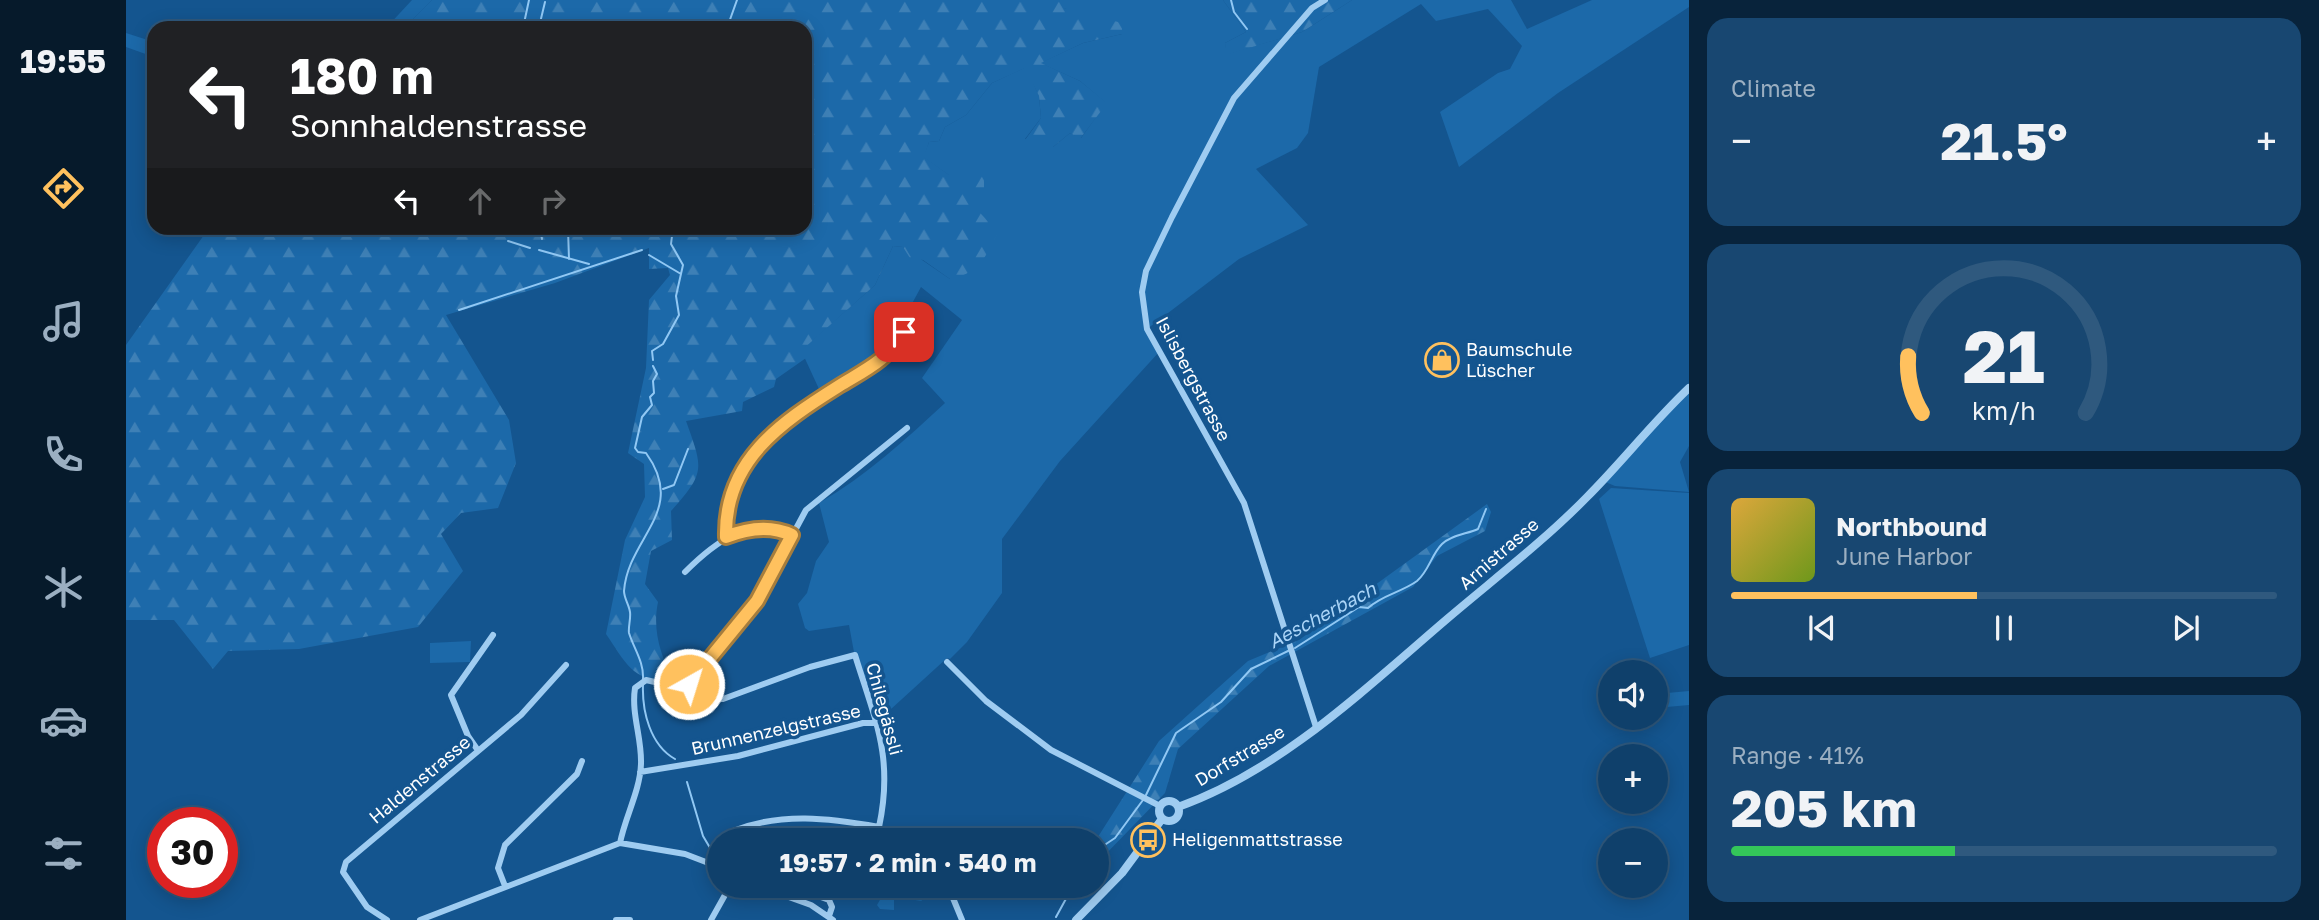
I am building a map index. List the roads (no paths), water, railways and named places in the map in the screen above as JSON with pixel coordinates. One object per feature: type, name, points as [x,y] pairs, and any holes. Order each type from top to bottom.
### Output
[{"type":"street","name":"Islisbergstrasse","points":[[1315,727],[1244,503],[1147,329],[1142,292],[1146,271],[1234,98],[1312,9],[1325,0]]},
{"type":"street","points":[[726,537],[728,505],[734,485],[755,450],[822,397],[870,369],[890,352],[904,332]]},
{"type":"street","name":"Arnistrasse","points":[[1315,727],[1571,513],[1689,388]]},
{"type":"street","points":[[620,843],[640,772],[640,746],[633,709],[635,688],[643,681],[668,685],[689,684],[757,601],[806,510],[907,428]]},
{"type":"street","points":[[685,572],[726,537],[740,531],[765,529],[792,535]]},
{"type":"street","points":[[477,749],[468,736],[450,695],[493,635]]},
{"type":"street","name":"Chilegässli","points":[[689,684],[702,697],[723,699],[810,667],[855,654],[885,754],[886,782],[879,827]]},
{"type":"street","points":[[947,662],[986,701],[1051,750],[1160,806]]},
{"type":"street","name":"Haldenstrasse","points":[[387,920],[366,908],[343,872],[346,862],[477,749],[521,715],[566,665]]},
{"type":"street","name":"Brunnenzelgstrasse","points":[[640,772],[738,756],[863,723],[876,723]]},
{"type":"street","name":"Dorfstrasse","points":[[1178,807],[1224,788],[1315,727]]},
{"type":"street","points":[[505,886],[498,868],[505,845],[577,774],[582,761]]},
{"type":"street","points":[[1160,806],[1171,801],[1178,807],[1175,819],[1162,819]]},
{"type":"street","points":[[1160,806],[1159,814],[1162,819]]},
{"type":"street","points":[[744,828],[777,819],[814,817],[879,827]]},
{"type":"street","points":[[1076,920],[1122,873],[1162,819]]},
{"type":"street","points":[[420,920],[620,843],[685,855],[707,863]]},
{"type":"street","points":[[711,920],[723,898]]},
{"type":"street","points":[[791,898],[811,905],[831,918],[832,907],[829,900],[824,898]]},
{"type":"street","points":[[953,898],[961,920]]},
{"type":"street","points":[[616,920],[630,920]]},
{"type":"waterway","points":[[524,21],[529,0]]},
{"type":"waterway","points":[[730,21],[737,0]]},
{"type":"waterway","points":[[1231,0],[1234,12],[1247,29]]},
{"type":"waterway","points":[[540,21],[545,2]]},
{"type":"waterway","points":[[541,235],[542,239]]},
{"type":"waterway","points":[[568,235],[569,259]]},
{"type":"waterway","points":[[653,360],[652,351],[663,344],[679,315],[676,296],[683,265],[671,244],[672,235]]},
{"type":"waterway","points":[[508,241],[530,248]]},
{"type":"waterway","points":[[539,250],[589,264]]},
{"type":"waterway","points":[[459,310],[642,250]]},
{"type":"waterway","points":[[649,255],[681,274]]},
{"type":"waterway","points":[[643,679],[640,661],[629,633],[630,612],[624,591],[635,555],[659,508],[661,491],[657,473],[646,453],[638,452],[635,448],[642,417],[652,405],[650,397],[654,393],[653,381],[657,374],[653,366]]},
{"type":"waterway","points":[[663,489],[674,485],[688,449]]},
{"type":"waterway","name":"Aescherbach","points":[[1295,648],[1359,607],[1368,608],[1417,581],[1442,544],[1478,529],[1486,509]]},
{"type":"waterway","name":"Aescherbach","points":[[1146,795],[1176,733],[1221,702],[1251,669],[1290,650]]},
{"type":"waterway","points":[[643,685],[649,726],[659,745],[675,759]]},
{"type":"waterway","points":[[687,782],[707,843]]},
{"type":"waterway","name":"Aescherbach","points":[[1109,842],[1115,838],[1143,800]]},
{"type":"waterway","name":"Aescherbach","points":[[1056,917],[1066,898]]},
{"type":"place","name":"Baumschule Lüscher","points":[[1442,360]]},
{"type":"place","name":"Heligenmattstrasse","points":[[1148,840]]}]
